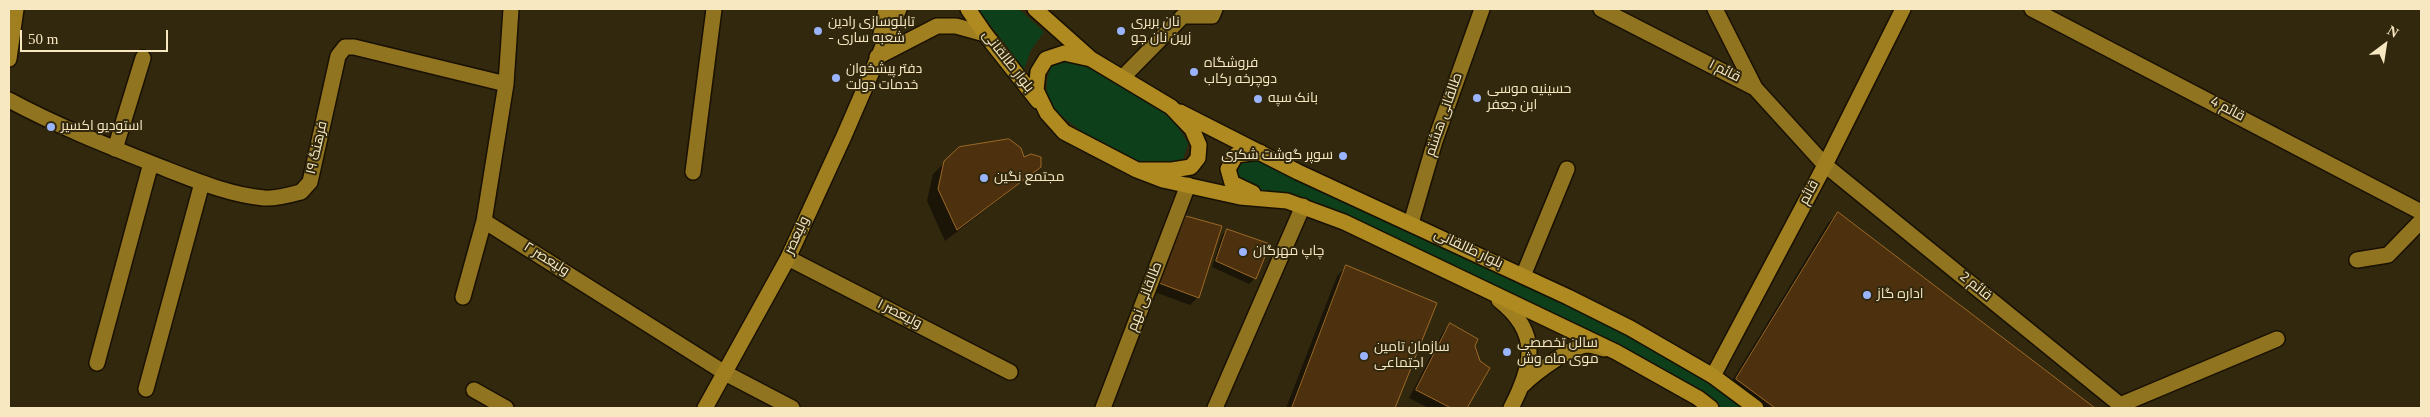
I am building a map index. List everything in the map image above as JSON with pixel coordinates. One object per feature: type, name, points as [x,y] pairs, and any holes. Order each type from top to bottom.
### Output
[{"type":"main road","points":[[9,59],[16,9]]},
{"type":"main road","points":[[877,57],[886,9]]},
{"type":"main road","name":"ولیعصر","points":[[705,408],[788,258],[899,9]]},
{"type":"main road","name":"بلوار طالقانی","points":[[968,9],[985,34],[1064,132],[1137,170],[1188,185],[1240,197],[1287,200],[1344,222],[1616,352],[1698,398],[1711,408]]},
{"type":"main road","points":[[1034,9],[1091,60]]},
{"type":"main road","name":"قائم","points":[[1713,376],[1825,165],[1903,9]]},
{"type":"main road","points":[[877,57],[937,26],[956,26],[985,34]]},
{"type":"main road","points":[[1047,113],[1036,90],[1038,72],[1046,59],[1064,53],[1091,60],[1123,77],[1171,107],[1192,129],[1199,145],[1198,158],[1191,167],[1172,170],[1137,170]]},
{"type":"main road","name":"بلوار طالقانی","points":[[1171,107],[1260,152],[1630,328],[1713,376],[1756,408]]},
{"type":"main road","points":[[1260,152],[1236,155],[1228,169],[1232,184],[1264,199]]},
{"type":"main road","points":[[1484,288],[1516,313],[1528,334],[1529,353],[1523,385],[1511,408]]},
{"type":"main road","points":[[1523,385],[1536,372],[1558,358],[1587,345],[1616,352]]},
{"type":"street","points":[[463,297],[484,221],[506,84],[511,9]]},
{"type":"street","points":[[693,172],[714,9]]},
{"type":"street","points":[[1123,77],[1183,16],[1212,16],[1215,9]]},
{"type":"street","name":"طالقانی هشتم","points":[[1411,224],[1435,141],[1482,9]]},
{"type":"street","name":"قائم ١","points":[[1601,9],[1755,88],[1825,165]]},
{"type":"street","points":[[1715,9],[1755,88]]},
{"type":"street","name":"قائم 4","points":[[2032,9],[2421,212]]},
{"type":"street","name":"فرهنگ ۱۹","points":[[9,100],[36,115],[115,149],[202,183],[239,194],[266,198],[301,192],[310,182],[338,56],[345,48],[354,47],[506,84]]},
{"type":"street","points":[[115,149],[143,58]]},
{"type":"street","points":[[97,363],[151,163]]},
{"type":"street","name":"قائم 2","points":[[1825,165],[2122,407]]},
{"type":"street","points":[[1523,276],[1567,169]]},
{"type":"street","points":[[146,389],[202,183]]},
{"type":"street","name":"طالقانی نهم","points":[[1103,408],[1188,185]]},
{"type":"street","points":[[1215,408],[1303,206]]},
{"type":"street","name":"ولیعصر ٢","points":[[484,221],[725,373],[792,408]]},
{"type":"street","points":[[2357,260],[2388,255],[2421,221]]},
{"type":"street","name":"ولیعصر ١","points":[[788,258],[1010,372]]},
{"type":"street","points":[[2122,407],[2277,339]]},
{"type":"street","points":[[474,390],[506,408]]},
{"type":"green space","points":[[978,9],[1019,9],[1044,32],[1031,50],[1024,69]]},
{"type":"green space","points":[[1069,61],[1120,84],[1146,99],[1167,115],[1188,143],[1183,160],[1157,165],[1146,165],[1132,161],[1094,139],[1058,113],[1049,101],[1048,76],[1051,66]]},
{"type":"green space","points":[[1259,159],[1271,162],[1659,349],[1749,408],[1720,408],[1701,394],[1323,208],[1287,193],[1266,194],[1246,183],[1236,174],[1243,161]]},
{"type":"building","name":"مجتمع نگین","points":[[1009,139],[1021,148],[1024,157],[1031,154],[1041,157],[1041,167],[957,230],[938,189],[944,161],[959,147]]},
{"type":"building","name":"اداره گاز","points":[[1838,212],[2095,408],[1775,408],[1736,379]]},
{"type":"building","points":[[1186,216],[1222,226],[1199,298],[1159,283]]},
{"type":"building","name":"چاپ مهرگان","points":[[1227,229],[1270,244],[1256,279],[1216,261]]},
{"type":"building","name":"سازمان تامین اجتماعی","points":[[1346,265],[1437,303],[1395,408],[1292,408]]},
{"type":"building","points":[[1450,323],[1478,339],[1475,346],[1480,361],[1490,368],[1467,408],[1451,408],[1416,390]]},
{"type":"place","name":"تابلوسازی رادین - شعبه ساری","points":[[818,31]]},
{"type":"place","name":"نان بربری زرین نان جو","points":[[1121,31]]},
{"type":"place","name":"فروشگاه دوچرخه رکاب","points":[[1194,72]]},
{"type":"place","name":"دفتر پیشخوان خدمات دولت","points":[[836,78]]},
{"type":"place","name":"حسینیه موسی ابن جعفر","points":[[1477,98]]},
{"type":"place","name":"بانک سپه","points":[[1258,99]]},
{"type":"place","name":"استودیو اکسیر","points":[[51,127]]},
{"type":"place","name":"سوپر گوشت شکری","points":[[1343,156]]},
{"type":"place","name":"مجتمع نگین","points":[[984,178]]},
{"type":"place","name":"چاپ مهرگان","points":[[1243,252]]},
{"type":"place","name":"اداره گاز","points":[[1867,295]]},
{"type":"place","name":"سالن تخصصی موی ماه وش","points":[[1507,352]]},
{"type":"place","name":"سازمان تامین اجتماعی","points":[[1364,356]]}]
